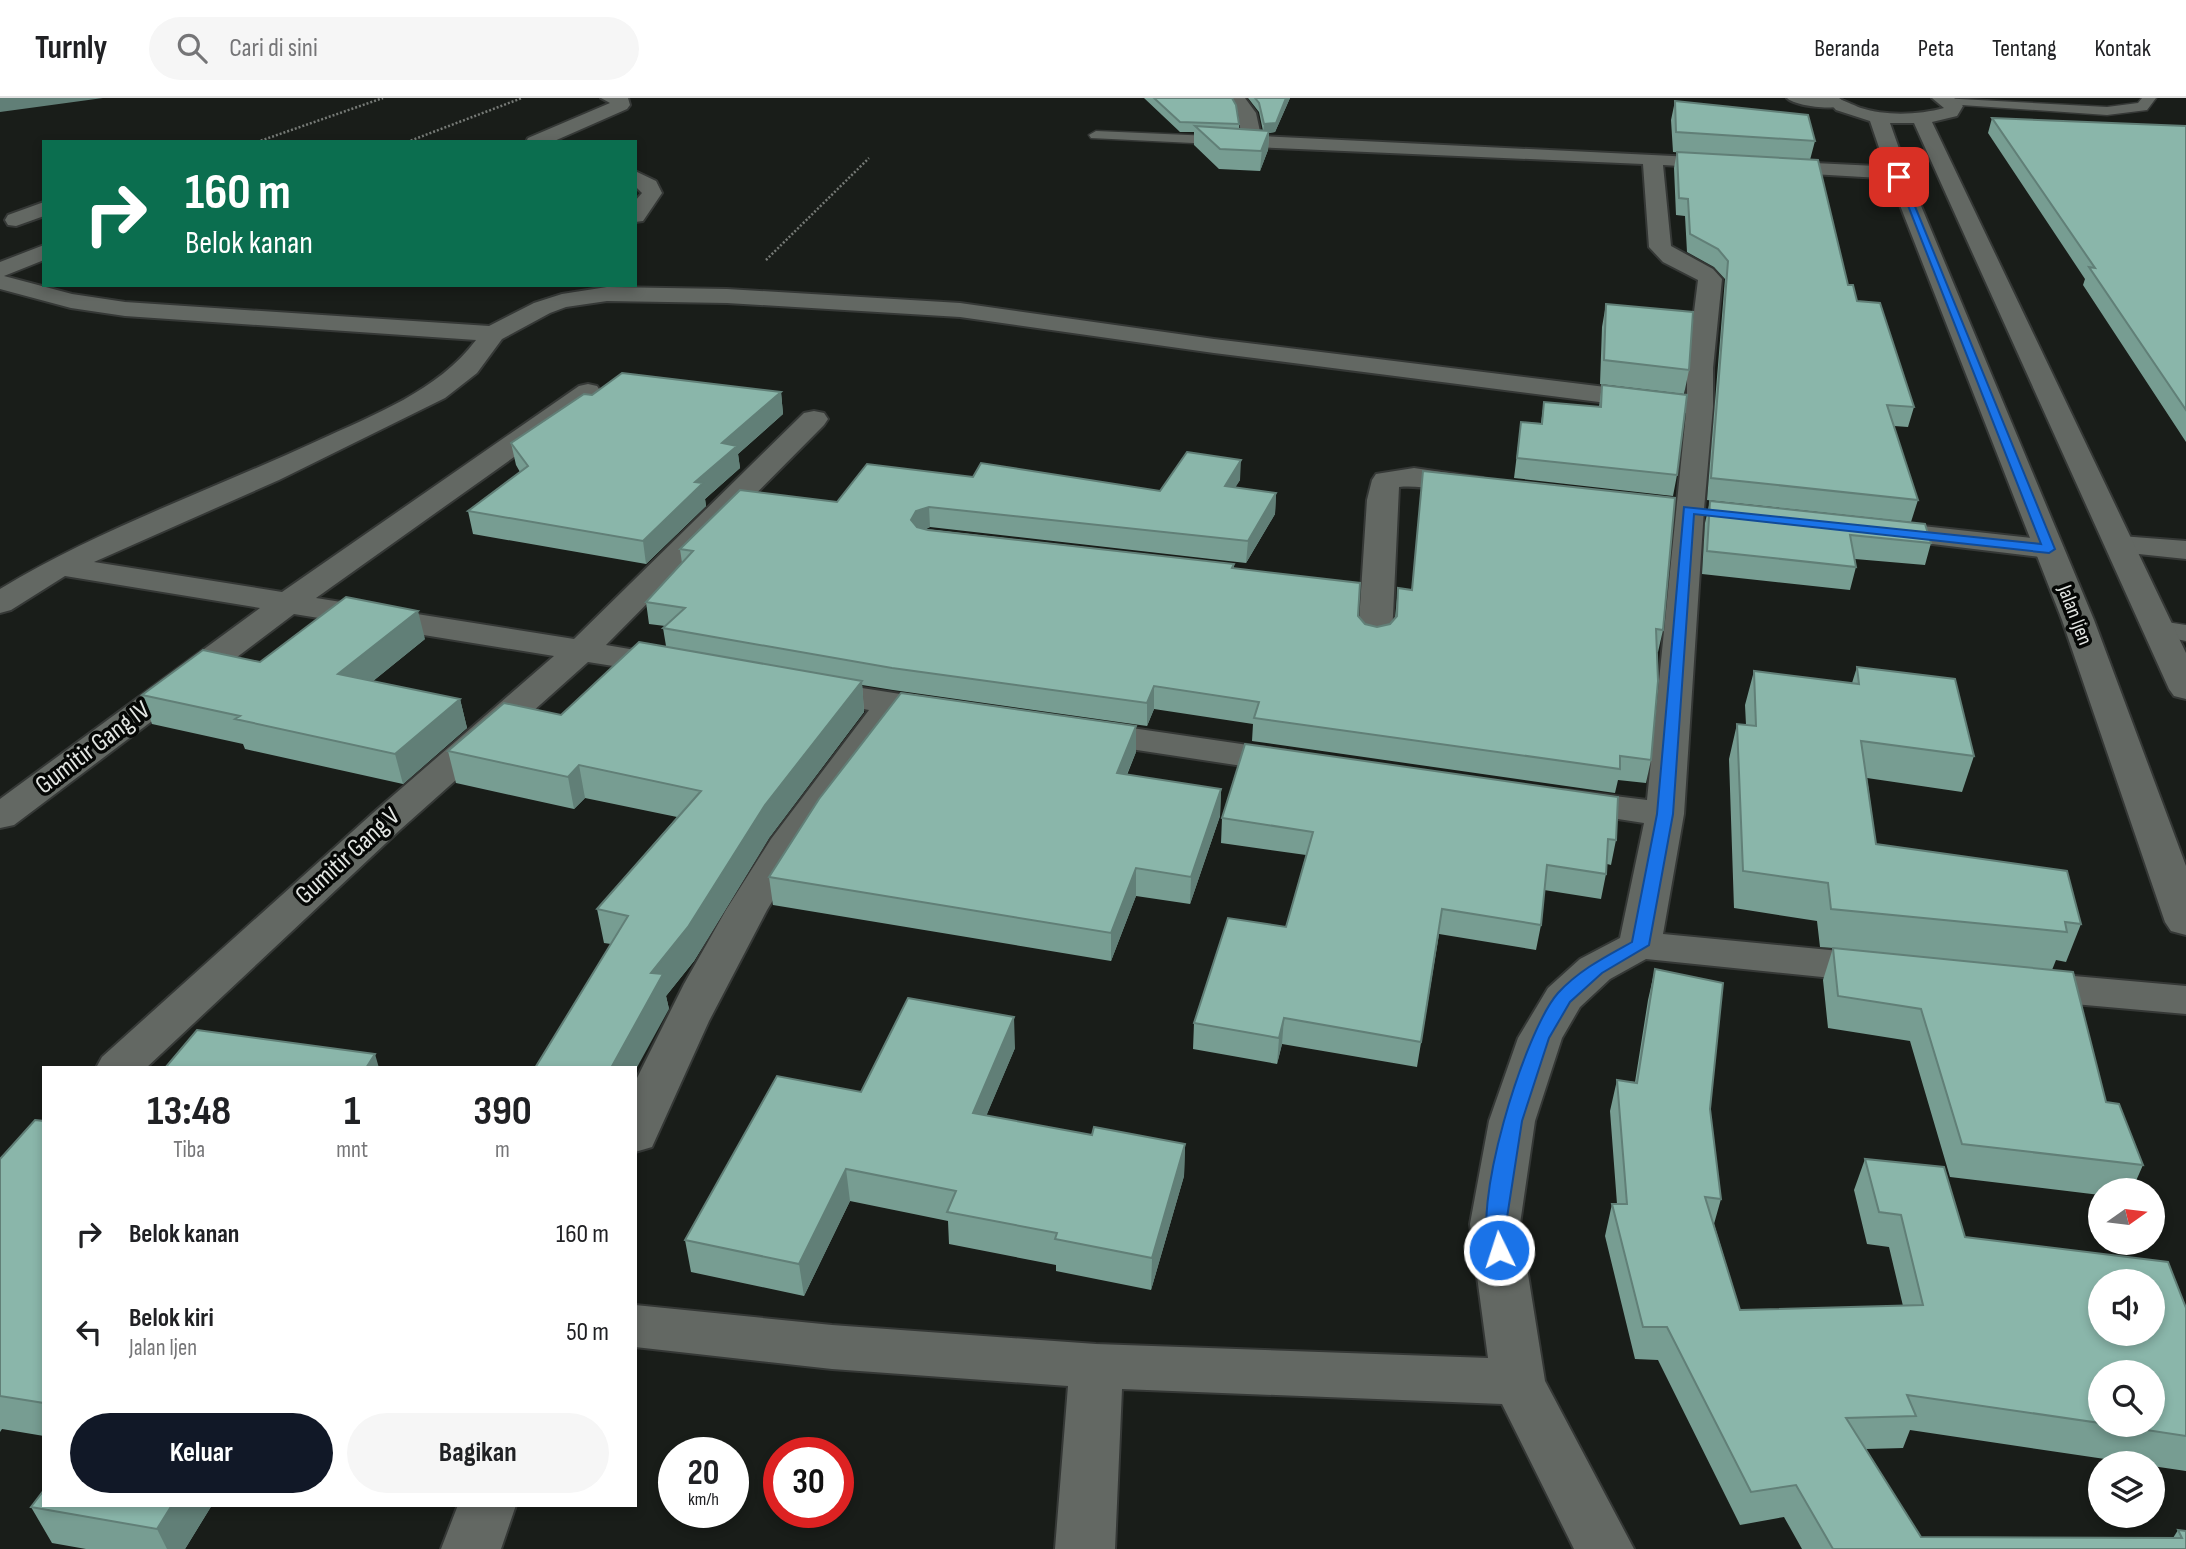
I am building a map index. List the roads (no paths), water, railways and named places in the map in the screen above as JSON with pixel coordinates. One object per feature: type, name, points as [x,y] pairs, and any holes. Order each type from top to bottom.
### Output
[{"type":"street","points":[[540,140],[621,105],[620,99],[610,98]]},
{"type":"street","points":[[1236,98],[1248,113],[1252,141],[1653,159],[1900,180],[1953,190]]},
{"type":"street","points":[[1796,98],[1835,101],[1853,110],[1878,116],[1922,118],[1951,112],[1954,106],[1944,99]]},
{"type":"street","name":"Jalan Ijen","points":[[1878,116],[1900,180],[2078,621],[2186,922]]},
{"type":"street","points":[[1922,118],[1953,190],[2121,545],[2173,631],[2186,689]]},
{"type":"street","points":[[1640,945],[1665,814],[1700,407],[1700,368],[1710,279],[1700,270],[1675,260],[1660,247],[1653,159]]},
{"type":"street","points":[[637,178],[649,185],[652,193],[637,213]]},
{"type":"street","points":[[42,209],[16,220],[42,224]]},
{"type":"street","points":[[0,270],[42,253]]},
{"type":"street","points":[[0,282],[71,301],[132,309],[493,334]]},
{"type":"street","points":[[132,309],[162,291]]},
{"type":"street","points":[[0,603],[60,566],[369,428],[436,391],[468,368],[493,334],[569,293],[727,296],[960,310],[1214,346],[1700,407]]},
{"type":"street","name":"Gumitir Gang IV","points":[[0,817],[286,604],[588,393]]},
{"type":"street","name":"Gumitir Gang V","points":[[120,1066],[387,821],[583,649],[814,419]]},
{"type":"street","points":[[1375,637],[1363,588],[1386,480],[1414,477],[1495,486]]},
{"type":"street","points":[[1855,528],[2049,549]]},
{"type":"street","points":[[2121,545],[2186,550]]},
{"type":"street","points":[[60,566],[286,604],[583,649],[704,671]]},
{"type":"street","points":[[785,685],[975,716]]},
{"type":"street","points":[[637,1131],[672,1053],[750,906],[790,840],[846,762],[893,704]]},
{"type":"street","points":[[1057,728],[1331,768]]},
{"type":"street","points":[[1535,797],[1665,814]]},
{"type":"street","points":[[1604,1549],[1518,1382],[1495,1224],[1512,1121],[1540,1038],[1563,999],[1595,969],[1640,945],[1918,974]]},
{"type":"street","points":[[1985,981],[2186,1000]]},
{"type":"street","points":[[637,1326],[832,1347],[1096,1366],[1518,1382]]},
{"type":"street","points":[[1085,1549],[1096,1366]]},
{"type":"street","points":[[471,1549],[486,1507]]},
{"type":"lane","points":[[1944,99],[2107,111],[2142,107],[2149,98]]},
{"type":"lane","points":[[1096,135],[1252,141]]}]
